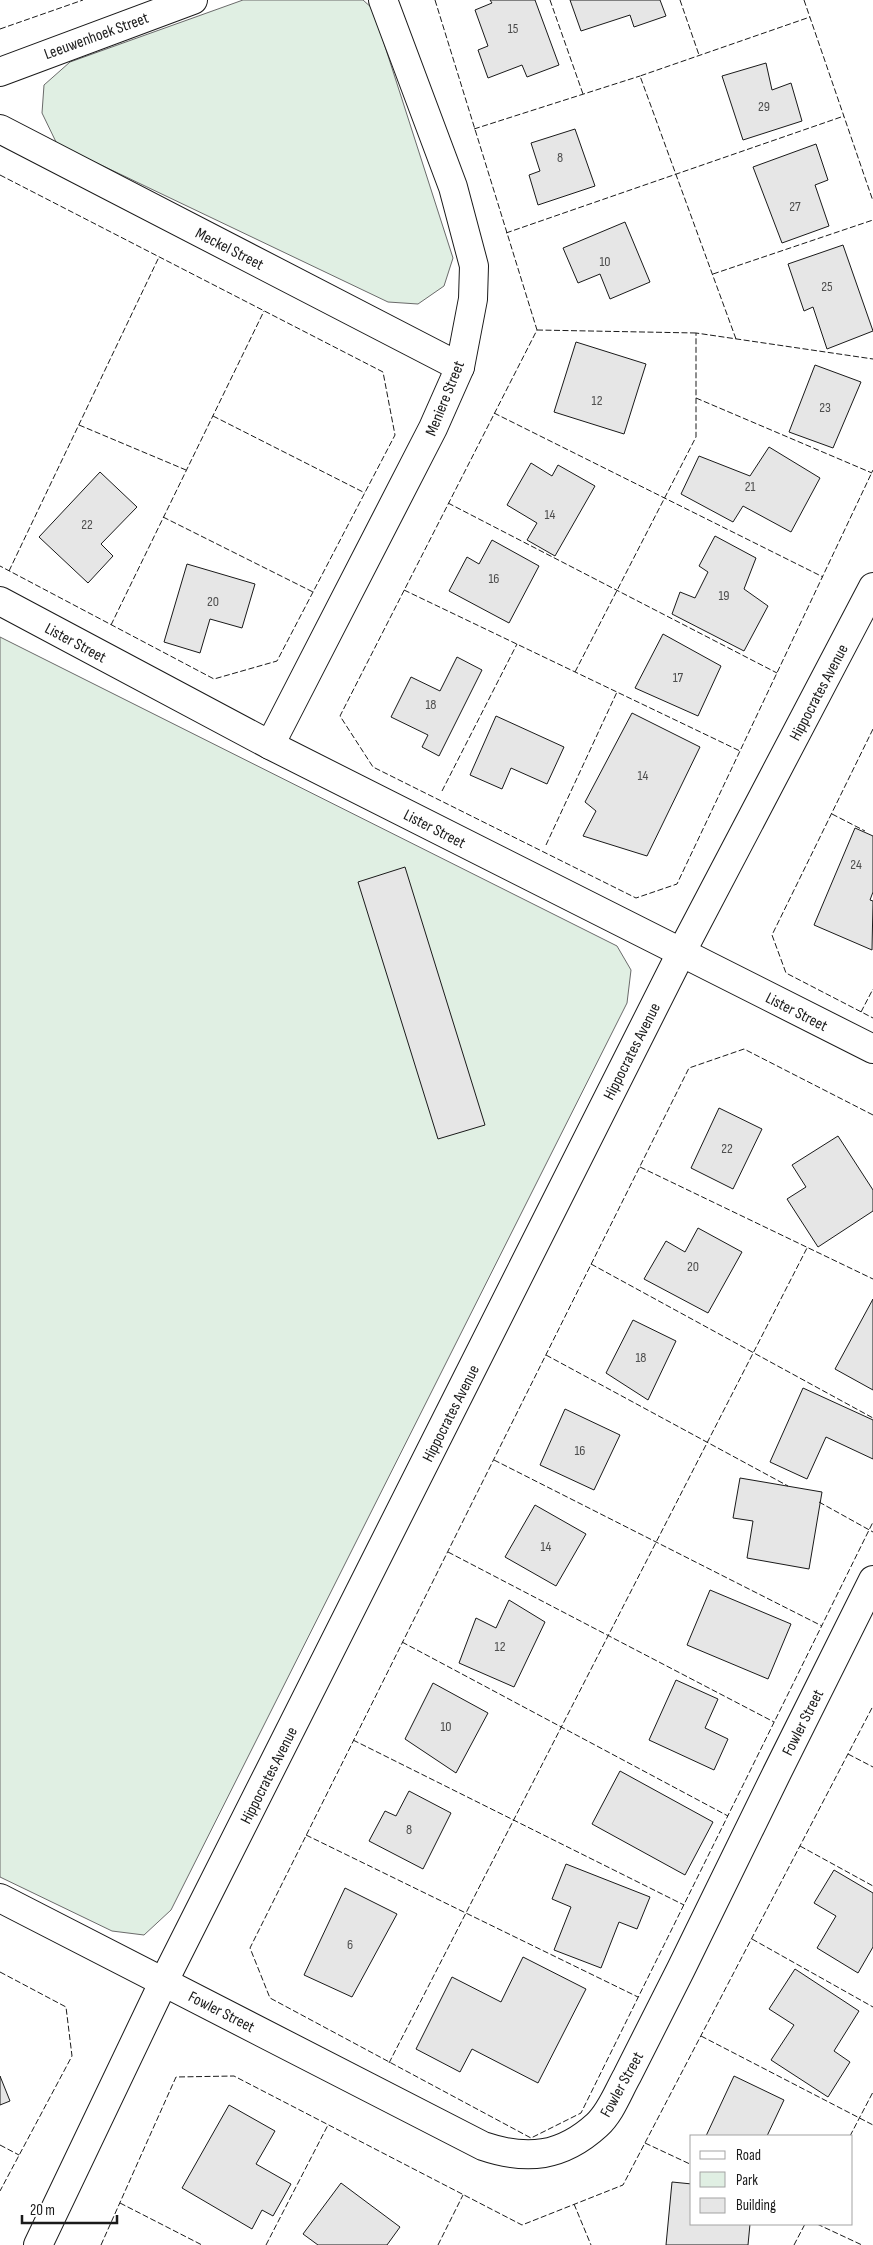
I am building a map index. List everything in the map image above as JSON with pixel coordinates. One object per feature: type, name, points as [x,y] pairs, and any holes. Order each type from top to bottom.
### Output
[{"type":"street","name":"Leeuwenhoek Street","points":[[0,72],[193,0]]},
{"type":"street","name":"Meniere Street","points":[[270,745],[433,428],[460,367],[473,300],[474,266],[453,188],[383,0]]},
{"type":"street","name":"Meckel Street","points":[[0,130],[460,367]]},
{"type":"street","name":"Hippocrates Avenue","points":[[38,2245],[164,1981],[681,953],[873,587]]},
{"type":"street","name":"Lister Street","points":[[0,602],[270,745],[873,1049]]},
{"type":"street","name":"Fowler Street","points":[[0,1898],[483,2146],[522,2156],[538,2155],[566,2147],[599,2123],[612,2104],[652,2028],[873,1580]]},
{"type":"green space","points":[[243,0],[363,0],[373,9],[453,258],[444,286],[418,304],[388,302],[57,144],[42,113],[44,85],[70,62]]},
{"type":"green space","points":[[0,637],[617,946],[631,970],[627,1003],[171,1910],[144,1935],[112,1931],[0,1877]]},
{"type":"building","points":[[490,0],[535,0],[559,65],[527,77],[522,65],[488,78],[478,50],[488,46],[475,10],[492,3]]},
{"type":"building","points":[[570,0],[660,0],[666,16],[634,27],[630,15],[581,31]]},
{"type":"building","points":[[766,63],[772,90],[791,83],[802,121],[743,140],[722,76]]},
{"type":"building","points":[[575,129],[595,186],[538,205],[529,175],[540,171],[531,143]]},
{"type":"building","points":[[816,144],[828,180],[815,185],[829,226],[782,243],[753,167]]},
{"type":"building","points":[[625,222],[650,282],[610,299],[600,274],[578,283],[563,248]]},
{"type":"building","points":[[843,245],[873,331],[827,349],[813,307],[804,311],[788,264]]},
{"type":"building","points":[[576,342],[646,364],[624,434],[554,412]]},
{"type":"building","points":[[815,365],[861,382],[833,448],[789,432]]},
{"type":"building","points":[[769,447],[820,478],[791,532],[743,506],[733,522],[681,494],[699,456],[750,476]]},
{"type":"building","points":[[531,463],[552,476],[558,465],[595,486],[555,556],[527,540],[537,523],[507,505]]},
{"type":"building","points":[[100,472],[137,507],[101,544],[113,556],[88,583],[39,537]]},
{"type":"building","points":[[715,536],[756,558],[744,589],[768,606],[744,651],[672,614],[680,592],[695,598],[708,572],[699,566]]},
{"type":"building","points":[[492,540],[539,566],[509,623],[449,591],[467,557],[479,564]]},
{"type":"building","points":[[187,564],[255,584],[242,628],[210,619],[200,653],[164,642]]},
{"type":"building","points":[[663,634],[721,666],[698,716],[635,688]]},
{"type":"building","points":[[457,657],[482,670],[439,756],[422,747],[428,735],[391,717],[411,677],[440,691]]},
{"type":"building","points":[[632,713],[700,747],[647,856],[583,836],[596,811],[585,802]]},
{"type":"building","points":[[496,716],[564,747],[547,784],[511,768],[502,789],[470,775]]},
{"type":"building","points":[[855,828],[873,836],[873,892],[870,900],[873,901],[872,950],[814,925]]},
{"type":"building","points":[[405,867],[485,1125],[438,1139],[358,882]]},
{"type":"building","points":[[719,1108],[762,1129],[733,1189],[691,1168]]},
{"type":"building","points":[[838,1136],[873,1190],[873,1211],[818,1247],[787,1199],[806,1187],[792,1165]]},
{"type":"building","points":[[698,1228],[742,1252],[708,1313],[644,1279],[666,1241],[685,1252]]},
{"type":"building","points":[[873,1299],[873,1390],[835,1369]]},
{"type":"building","points":[[633,1320],[676,1341],[648,1400],[606,1373]]},
{"type":"building","points":[[803,1388],[873,1420],[873,1459],[826,1437],[807,1479],[770,1462]]},
{"type":"building","points":[[565,1409],[620,1435],[594,1490],[540,1465]]},
{"type":"building","points":[[740,1478],[822,1492],[809,1569],[747,1558],[753,1521],[733,1518]]},
{"type":"building","points":[[535,1505],[586,1534],[556,1586],[505,1557]]},
{"type":"building","points":[[710,1590],[791,1624],[768,1679],[687,1645]]},
{"type":"building","points":[[509,1600],[545,1622],[514,1687],[459,1663],[476,1618],[496,1628]]},
{"type":"building","points":[[676,1680],[718,1699],[705,1728],[728,1739],[714,1770],[649,1740]]},
{"type":"building","points":[[433,1683],[488,1713],[456,1773],[405,1739]]},
{"type":"building","points":[[620,1771],[713,1822],[685,1875],[592,1824]]},
{"type":"building","points":[[409,1791],[451,1813],[423,1869],[369,1841],[385,1811],[396,1816]]},
{"type":"building","points":[[566,1864],[650,1897],[637,1929],[619,1922],[601,1968],[554,1950],[571,1907],[552,1899]]},
{"type":"building","points":[[834,1870],[873,1893],[873,1947],[858,1973],[817,1948],[836,1916],[814,1903]]},
{"type":"building","points":[[345,1888],[397,1914],[352,1997],[304,1975]]},
{"type":"building","points":[[523,1957],[586,1989],[538,2083],[472,2049],[460,2072],[416,2049],[452,1977],[501,2002]]},
{"type":"building","points":[[795,1969],[859,2011],[834,2051],[850,2062],[828,2097],[771,2060],[794,2025],[769,2009]]},
{"type":"building","points":[[0,2076],[10,2101],[0,2105]]},
{"type":"building","points":[[734,2076],[784,2100],[767,2135],[706,2135]]},
{"type":"building","points":[[229,2105],[275,2131],[256,2164],[291,2184],[273,2216],[262,2210],[252,2229],[182,2188]]},
{"type":"building","points":[[672,2182],[690,2184],[690,2225],[750,2225],[748,2245],[666,2245]]},
{"type":"building","points":[[341,2183],[400,2227],[387,2245],[318,2245],[303,2234]]},
{"type":"fence","points":[[0,29],[83,0]]},
{"type":"fence","points":[[435,0],[537,330],[340,716],[373,767],[636,898],[677,884],[873,470]]},
{"type":"fence","points":[[550,0],[583,94]]},
{"type":"fence","points":[[680,0],[699,55]]},
{"type":"fence","points":[[804,0],[873,201]]},
{"type":"fence","points":[[736,339],[640,76],[810,17]]},
{"type":"fence","points":[[474,129],[640,76]]},
{"type":"fence","points":[[506,233],[844,116]]},
{"type":"fence","points":[[0,175],[383,372],[395,435],[277,661],[214,679],[0,566]]},
{"type":"fence","points":[[713,274],[873,220]]},
{"type":"fence","points":[[9,571],[159,257]]},
{"type":"fence","points":[[111,625],[264,311]]},
{"type":"fence","points":[[537,330],[696,333]]},
{"type":"fence","points":[[575,672],[696,437],[696,333],[873,359]]},
{"type":"fence","points":[[696,398],[872,473]]},
{"type":"fence","points":[[494,413],[823,577]]},
{"type":"fence","points":[[213,416],[365,493]]},
{"type":"fence","points":[[79,425],[186,470]]},
{"type":"fence","points":[[448,503],[777,673]]},
{"type":"fence","points":[[163,517],[313,592]]},
{"type":"fence","points":[[404,590],[740,751]]},
{"type":"fence","points":[[442,791],[517,644]]},
{"type":"fence","points":[[546,845],[617,692]]},
{"type":"fence","points":[[873,729],[772,935],[786,973],[873,1018]]},
{"type":"fence","points":[[832,814],[865,831]]},
{"type":"fence","points":[[861,1012],[873,989]]},
{"type":"fence","points":[[873,1115],[744,1049],[689,1068],[250,1948],[270,1998],[531,2138],[581,2113],[873,1522]]},
{"type":"fence","points":[[640,1167],[873,1279]]},
{"type":"fence","points":[[389,2063],[807,1248]]},
{"type":"fence","points":[[591,1264],[873,1418]]},
{"type":"fence","points":[[546,1355],[788,1486]]},
{"type":"fence","points":[[494,1460],[822,1626]]},
{"type":"fence","points":[[819,1502],[873,1532]]},
{"type":"fence","points":[[448,1552],[774,1722]]},
{"type":"fence","points":[[402,1642],[728,1816]]},
{"type":"fence","points":[[101,2245],[176,2077],[234,2076],[522,2225],[623,2185],[873,1706]]},
{"type":"fence","points":[[353,1740],[684,1905]]},
{"type":"fence","points":[[848,1754],[873,1767]]},
{"type":"fence","points":[[306,1835],[638,1997]]},
{"type":"fence","points":[[800,1846],[873,1886]]},
{"type":"fence","points":[[752,1939],[873,2007]]},
{"type":"fence","points":[[0,1972],[66,2007],[72,2056],[0,2191]]},
{"type":"fence","points":[[701,2036],[873,2125]]},
{"type":"fence","points":[[851,2135],[873,2092]]},
{"type":"fence","points":[[266,2245],[328,2125]]},
{"type":"fence","points":[[645,2143],[690,2164]]},
{"type":"fence","points":[[0,2145],[19,2155]]},
{"type":"fence","points":[[438,2245],[463,2195]]},
{"type":"fence","points":[[120,2203],[202,2245]]},
{"type":"fence","points":[[574,2204],[591,2245]]},
{"type":"fence","points":[[794,2245],[804,2225]]},
{"type":"fence","points":[[819,2225],[862,2245]]}]
